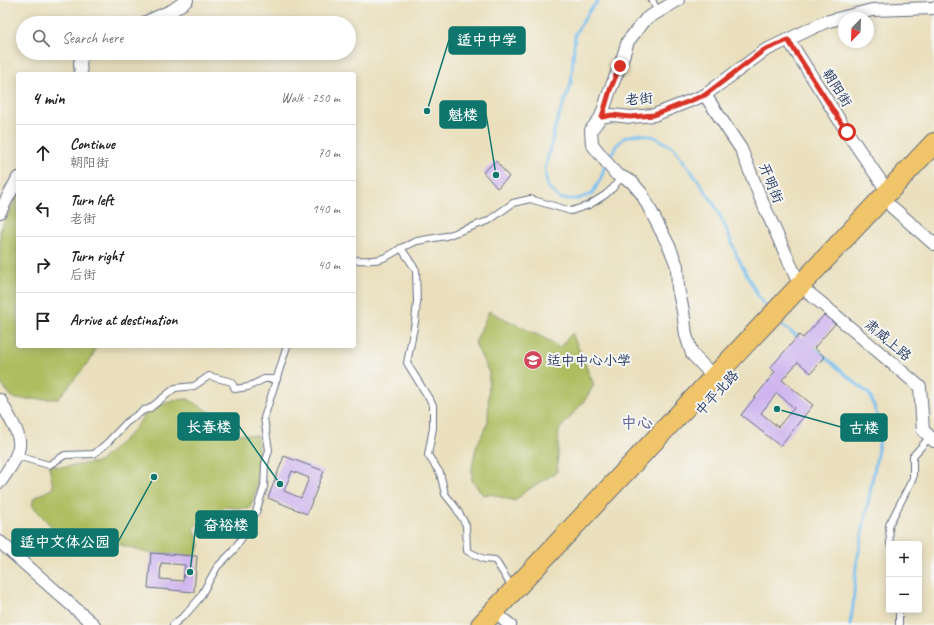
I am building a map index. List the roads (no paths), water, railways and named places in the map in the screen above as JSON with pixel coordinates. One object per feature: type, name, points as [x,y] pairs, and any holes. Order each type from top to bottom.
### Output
[{"type":"highway","points":[[481,625],[714,377],[805,290],[890,200],[934,143]]},
{"type":"highway","points":[[890,200],[934,162]]},
{"type":"highway","name":"中平北路","points":[[504,623],[805,290]]},
{"type":"street","points":[[160,16],[174,10],[187,0]]},
{"type":"street","points":[[678,0],[646,19],[628,41],[602,117],[591,130],[592,144],[616,174],[632,182],[642,194],[670,248],[677,266],[678,288],[686,335],[692,354],[714,377]]},
{"type":"street","name":"老街","points":[[602,117],[612,115],[630,117],[654,115],[705,95],[764,50],[825,22],[872,10],[934,8]]},
{"type":"street","name":"朝阳街","points":[[788,40],[890,200],[934,244]]},
{"type":"street","points":[[81,60],[81,72]]},
{"type":"street","name":"开明街","points":[[705,95],[741,149],[761,199],[805,290]]},
{"type":"street","points":[[0,212],[16,182]]},
{"type":"street","name":"肃威上路","points":[[805,290],[920,387],[923,430],[932,439]]},
{"type":"street","points":[[0,400],[18,434],[20,443],[17,456],[0,482]]},
{"type":"street","points":[[0,542],[94,625]]},
{"type":"lane","points":[[652,0],[658,12]]},
{"type":"lane","points":[[356,260],[373,261],[389,257],[401,248],[417,241],[446,236],[488,221],[513,203],[530,199],[571,210],[589,205],[614,188],[622,177]]},
{"type":"lane","points":[[401,248],[416,270],[417,302],[415,322],[407,363],[433,405],[433,428],[428,454],[440,473],[445,494],[456,508],[466,525],[467,551],[484,559],[495,560],[514,590]]},
{"type":"lane","points":[[173,625],[186,614],[199,599],[218,567],[245,533],[256,512],[264,487],[265,464],[269,450],[264,418],[286,348]]},
{"type":"lane","points":[[17,456],[49,464],[66,455],[94,454],[107,444],[128,422],[144,410],[149,409],[175,388],[194,386],[209,376],[232,382],[235,389],[248,387],[264,379],[277,379]]},
{"type":"lane","points":[[890,541],[889,525],[913,478],[913,456],[932,439]]},
{"type":"lane","points":[[899,613],[899,625]]},
{"type":"waterway","points":[[599,0],[590,10],[575,34],[571,84],[556,124],[545,169],[547,186],[560,199],[578,199],[592,194],[601,178],[605,165]]},
{"type":"waterway","points":[[608,160],[616,146],[625,137],[639,134],[655,137],[674,148],[714,204],[737,256],[758,296],[768,309]]},
{"type":"waterway","points":[[777,321],[800,338]]},
{"type":"waterway","points":[[813,347],[870,395],[877,415],[880,439],[856,567],[850,625]]},
{"type":"place","name":"适中中学","points":[[427,111]]},
{"type":"place","name":"魁楼","points":[[496,175]]},
{"type":"place","name":"适中中心小学","points":[[533,360]]},
{"type":"place","name":"古楼","points":[[777,409]]},
{"type":"place","name":"适中文体公园","points":[[154,477]]},
{"type":"place","name":"长春楼","points":[[280,484]]},
{"type":"place","name":"奋裕楼","points":[[190,572]]},
{"type":"district","name":"中心","points":[[637,423]]}]
